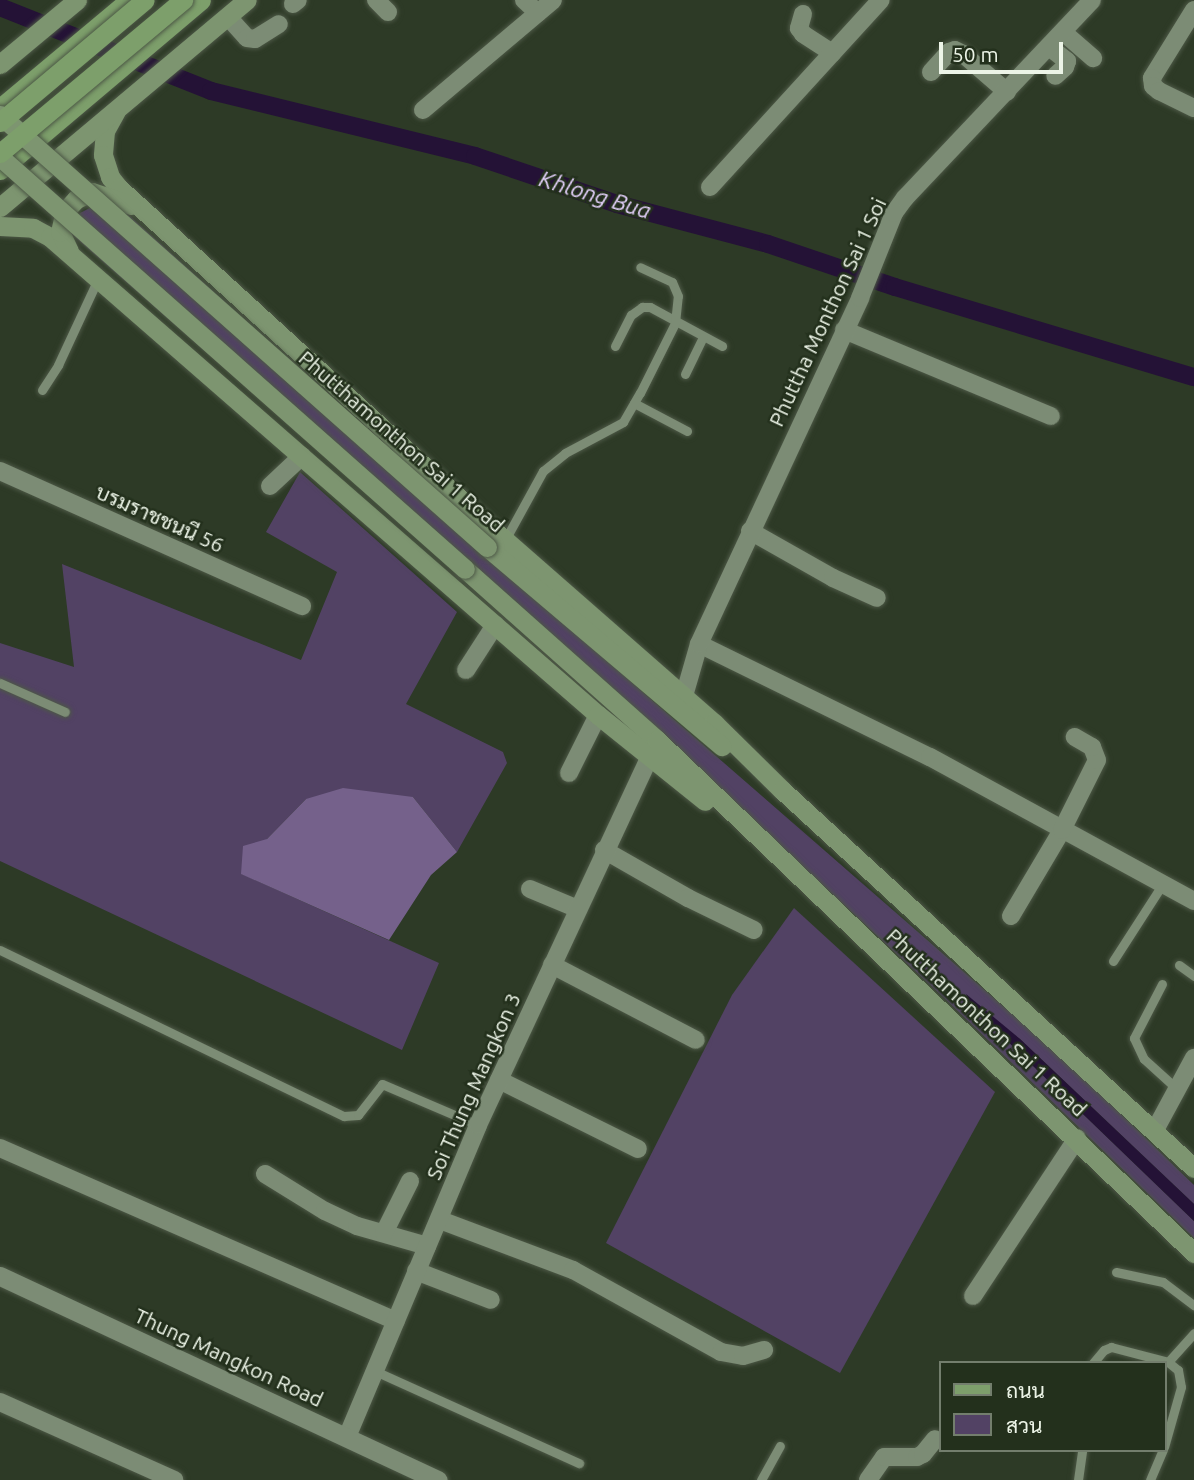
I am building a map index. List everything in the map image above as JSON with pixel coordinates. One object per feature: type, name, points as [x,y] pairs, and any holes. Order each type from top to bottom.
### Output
[{"type":"main road","points":[[4,61],[77,0]]},
{"type":"main road","points":[[0,108],[129,0]]},
{"type":"main road","points":[[0,122],[145,0]]},
{"type":"main road","points":[[0,155],[183,0]]},
{"type":"main road","points":[[0,170],[201,0]]},
{"type":"main road","points":[[0,207],[247,0]]},
{"type":"main road","name":"Phutthamonthon Sai 1 Road","points":[[116,111],[105,131],[103,155],[110,177],[140,209],[496,543],[692,722],[782,790]]},
{"type":"main road","name":"Phutthamonthon Sai 1 Road","points":[[0,115],[496,543],[684,696],[782,790],[1155,1129],[1194,1168]]},
{"type":"main road","name":"Phutthamonthon Sai 1 Road","points":[[0,155],[657,740],[1077,1138],[1194,1253]]},
{"type":"main road","points":[[91,273],[66,248],[60,232],[65,211],[76,199],[92,192],[140,209]]},
{"type":"main road","name":"Phutthamonthon Sai 1 Road","points":[[0,226],[33,228],[50,237],[598,715],[695,794],[747,828]]},
{"type":"street","points":[[524,0],[538,13]]},
{"type":"street","points":[[423,110],[553,0]]},
{"type":"street","points":[[710,187],[881,0]]},
{"type":"street","name":"Phuttha Monthon Sai 1 Soi","points":[[684,696],[699,644],[860,298],[894,213],[905,198],[1092,0]]},
{"type":"street","points":[[1194,10],[1153,78],[1153,86],[1159,92],[1194,108]]},
{"type":"street","points":[[803,14],[799,28],[803,34],[832,53]]},
{"type":"street","points":[[228,16],[247,38],[255,39],[279,24]]},
{"type":"street","points":[[1063,32],[1093,58]]},
{"type":"street","points":[[1049,47],[1067,61],[1065,67],[1055,76]]},
{"type":"street","points":[[931,72],[948,52],[955,50],[1006,92]]},
{"type":"street","points":[[844,330],[1051,416]]},
{"type":"street","points":[[270,486],[302,456]]},
{"type":"street","name":"บรมราชชนนี 56","points":[[0,471],[302,606]]},
{"type":"street","points":[[751,531],[833,578],[877,598]]},
{"type":"street","points":[[466,670],[495,625]]},
{"type":"street","points":[[699,644],[835,708],[1162,885],[1193,897]]},
{"type":"street","points":[[569,773],[598,715]]},
{"type":"street","points":[[1011,916],[1062,830],[1097,760],[1092,747],[1074,737]]},
{"type":"street","name":"Soi Thung Mangkon 3","points":[[347,1437],[478,1125],[649,758]]},
{"type":"street","points":[[604,850],[688,898],[754,930]]},
{"type":"street","points":[[530,889],[578,909]]},
{"type":"street","points":[[552,965],[696,1040]]},
{"type":"street","points":[[1155,1129],[1194,1058]]},
{"type":"street","points":[[499,1080],[638,1149]]},
{"type":"street","points":[[973,1296],[1077,1138]]},
{"type":"street","points":[[0,1148],[396,1321]]},
{"type":"street","points":[[265,1174],[337,1217],[427,1246]]},
{"type":"street","points":[[384,1233],[410,1181]]},
{"type":"street","points":[[440,1220],[573,1270],[721,1352],[743,1356],[764,1350]]},
{"type":"street","points":[[416,1271],[491,1300]]},
{"type":"street","name":"Thung Mangkon Road","points":[[0,1276],[438,1480]]},
{"type":"street","points":[[0,1402],[174,1480]]},
{"type":"street","points":[[868,1480],[884,1457],[917,1457],[935,1439]]},
{"type":"lane","points":[[496,543],[543,471],[565,453],[622,422],[634,403],[675,323],[678,296],[672,282],[640,267]]},
{"type":"lane","points":[[42,390],[58,365],[91,273]]},
{"type":"lane","points":[[615,346],[631,315],[642,307],[650,307],[675,323],[722,346]]},
{"type":"lane","points":[[685,374],[703,337]]},
{"type":"lane","points":[[634,403],[687,431]]},
{"type":"lane","points":[[0,683],[65,712]]},
{"type":"lane","points":[[1113,961],[1162,885]]},
{"type":"lane","points":[[0,950],[344,1116],[358,1115],[382,1084],[478,1125]]},
{"type":"lane","points":[[1179,965],[1194,976]]},
{"type":"lane","points":[[1162,984],[1134,1038],[1144,1059],[1176,1088]]},
{"type":"lane","points":[[1116,1272],[1163,1282],[1194,1305]]},
{"type":"lane","points":[[1166,1441],[1181,1379],[1178,1370],[1168,1363],[1194,1333]]},
{"type":"lane","points":[[1095,1361],[1104,1350],[1111,1347],[1161,1361]]},
{"type":"lane","points":[[375,1371],[579,1463]]},
{"type":"lane","points":[[761,1480],[780,1446]]},
{"type":"lane","points":[[1078,1480],[1082,1452]]},
{"type":"lane","points":[[1150,1480],[1163,1452]]},
{"type":"green space","points":[[105,200],[121,208],[362,425],[584,641],[1065,1060],[1194,1185],[1194,1204],[1020,1039],[972,1007],[1194,1221],[1194,1238],[942,996],[573,653],[321,453],[69,232],[68,226],[80,213]]},
{"type":"green space","points":[[300,472],[457,612],[406,704],[503,752],[507,763],[457,852],[413,797],[306,799],[267,839],[242,874],[439,963],[402,1050],[0,861],[0,643],[74,667],[62,564],[301,660],[337,572],[266,532]]},
{"type":"green space","points":[[794,908],[995,1092],[840,1373],[606,1243],[732,995]]},
{"type":"shaded area","points":[[343,788],[413,797],[457,852],[431,875],[389,940],[241,874],[243,846],[267,839],[306,799]]},
{"type":"shaded area","points":[[966,994],[1020,1039],[1194,1204],[1194,1221],[972,1007]]},
{"type":"waterway","name":"Khlong Bua","points":[[0,7],[211,91],[475,156],[617,204],[768,244],[895,287],[1194,377]]}]
